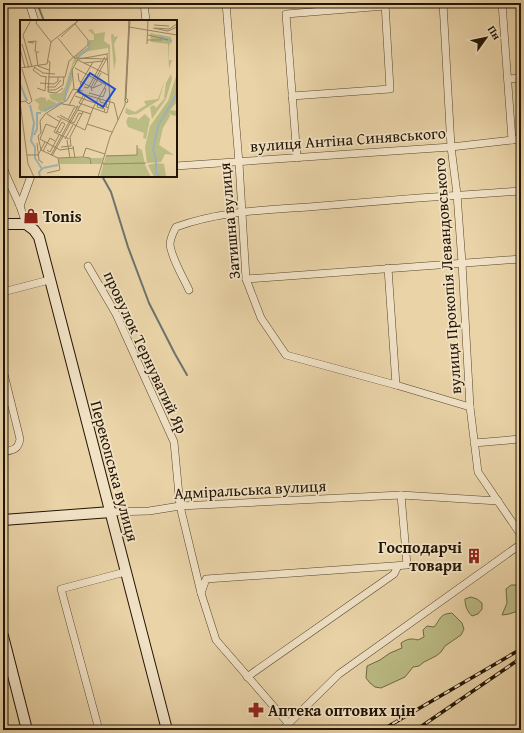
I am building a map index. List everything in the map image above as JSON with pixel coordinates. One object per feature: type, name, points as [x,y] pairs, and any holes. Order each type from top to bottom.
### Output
[{"type":"street","points":[[29,3],[35,20]]},
{"type":"street","points":[[144,3],[146,20]]},
{"type":"street","name":"Затишна вулиця","points":[[226,3],[239,163],[246,278],[261,318],[286,355],[470,407]]},
{"type":"street","name":"вулиця Прокопія Левандовського","points":[[443,3],[451,147],[457,194],[470,407],[478,472],[521,534]]},
{"type":"street","points":[[502,3],[512,140]]},
{"type":"street","points":[[292,96],[390,89],[385,5],[286,14],[292,96],[297,158]]},
{"type":"street","points":[[508,79],[521,78]]},
{"type":"street","name":"вулиця Антіна Синявського","points":[[177,166],[239,163],[451,147],[521,139]]},
{"type":"street","points":[[3,166],[4,175],[20,206],[26,224],[3,224]]},
{"type":"street","points":[[20,206],[31,177]]},
{"type":"street","points":[[189,290],[170,245],[171,237],[176,227],[195,220],[241,212],[457,194],[521,191]]},
{"type":"street","name":"Перекопська вулиця","points":[[26,224],[34,230],[39,238],[167,730]]},
{"type":"street","points":[[246,278],[521,259]]},
{"type":"street","name":"провулок Тернуватий Яр","points":[[88,266],[116,314],[174,442],[180,506],[201,593],[216,640],[288,723]]},
{"type":"street","points":[[388,268],[396,385]]},
{"type":"street","points":[[3,292],[49,280]]},
{"type":"street","points":[[3,370],[20,439],[19,446],[15,449],[3,452]]},
{"type":"street","points":[[474,443],[521,439]]},
{"type":"street","points":[[201,593],[206,579],[407,565],[401,495]]},
{"type":"street","name":"Адміральська вулиця","points":[[3,520],[111,512],[149,511],[180,506],[401,495],[498,501]]},
{"type":"street","points":[[282,730],[339,674],[521,544]]},
{"type":"street","points":[[247,677],[394,574],[398,566]]},
{"type":"street","points":[[99,730],[61,589],[126,572]]},
{"type":"street","points":[[3,636],[27,730]]},
{"type":"green space","points":[[511,585],[521,585],[521,610],[502,615],[507,603],[506,589]]},
{"type":"green space","points":[[471,597],[482,603],[482,609],[478,614],[472,616],[465,602],[465,599]]},
{"type":"green space","points":[[452,613],[462,623],[464,629],[461,635],[445,646],[436,656],[419,666],[413,667],[405,677],[381,688],[375,687],[370,683],[366,678],[367,666],[402,648],[401,643],[411,639],[418,640],[424,637],[423,630],[427,626],[434,627],[442,616]]},
{"type":"waterway","points":[[37,3],[44,20]]},
{"type":"waterway","points":[[103,177],[111,192],[128,247],[149,303],[187,375]]},
{"type":"railway","points":[[382,730],[521,649]]},
{"type":"railway","points":[[416,730],[521,658]]},
{"type":"place","name":"Tonis","points":[[31,216]]},
{"type":"place","name":"Господарчі товари","points":[[474,556]]},
{"type":"place","name":"Аптека оптових цін","points":[[256,710]]}]
